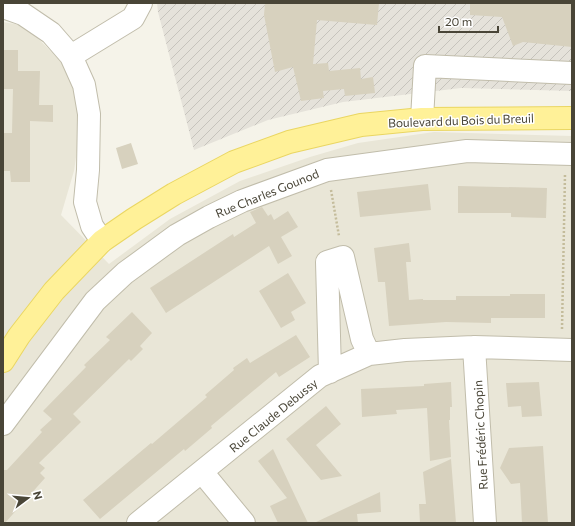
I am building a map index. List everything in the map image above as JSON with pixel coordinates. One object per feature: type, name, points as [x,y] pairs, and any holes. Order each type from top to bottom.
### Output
[{"type":"main road","name":"Boulevard du Bois du Breuil","points":[[3,361],[19,336],[54,291],[102,241],[174,194],[234,162],[288,142],[361,125],[422,119],[572,118]]},
{"type":"street","points":[[71,56],[133,18],[141,3]]},
{"type":"street","points":[[3,7],[23,14],[51,34],[71,56],[84,85],[89,114],[88,170],[85,202],[92,226],[102,241]]},
{"type":"street","points":[[422,119],[425,66],[572,73]]},
{"type":"street","name":"Rue Charles Gounod","points":[[3,424],[95,301],[125,272],[177,235],[242,201],[327,170],[467,152],[569,154]]},
{"type":"street","points":[[330,372],[327,262],[343,257],[362,339],[369,354]]},
{"type":"street","name":"Rue Claude Debussy","points":[[138,523],[320,376],[369,354],[405,350],[474,348],[567,350]]},
{"type":"street","name":"Rue Frédéric Chopin","points":[[474,348],[485,523]]},
{"type":"street","points":[[202,472],[244,523]]},
{"type":"path","points":[[567,350],[569,154]]},
{"type":"path","points":[[327,170],[343,257]]},
{"type":"shaded area","points":[[157,3],[572,3],[572,91],[461,88],[343,102],[268,120],[194,150],[158,12]]},
{"type":"shaded area","points":[[3,22],[26,26],[69,70],[81,123],[74,171],[61,215],[109,264],[170,219],[240,181],[310,157],[358,143],[434,132],[572,136],[572,523],[3,523]]},
{"type":"building","points":[[265,3],[379,3],[377,25],[317,20],[313,64],[328,63],[329,71],[360,68],[361,79],[373,77],[375,93],[345,96],[344,89],[323,91],[324,98],[301,101],[293,67],[275,72],[264,15]]},
{"type":"building","points":[[470,3],[572,3],[572,47],[523,42],[513,46],[502,17],[470,15]]},
{"type":"building","points":[[3,50],[18,50],[18,71],[40,71],[39,105],[53,105],[53,122],[30,121],[30,182],[11,182],[10,171],[3,171],[3,133],[12,133],[13,89],[3,89]]},
{"type":"building","points":[[131,143],[138,164],[122,169],[116,148]]},
{"type":"building","points":[[428,184],[431,210],[360,217],[357,192]]},
{"type":"building","points":[[458,186],[547,188],[546,218],[511,217],[511,213],[458,213]]},
{"type":"building","points":[[262,207],[268,216],[271,214],[274,220],[288,211],[298,227],[281,237],[292,256],[278,264],[269,246],[166,313],[150,288],[233,234],[234,237],[256,223],[250,212]]},
{"type":"building","points":[[409,243],[411,262],[406,262],[409,300],[456,300],[456,296],[510,296],[510,294],[545,294],[545,318],[491,318],[491,323],[446,322],[389,326],[385,282],[378,282],[374,248]]},
{"type":"building","points":[[288,273],[306,303],[291,312],[295,320],[281,328],[259,291]]},
{"type":"building","points":[[132,312],[152,333],[140,346],[143,349],[131,361],[129,359],[73,414],[81,422],[39,463],[45,468],[40,473],[45,478],[5,523],[3,523],[3,470],[7,470],[42,432],[40,430],[52,419],[43,411],[86,367],[84,365],[110,340],[106,337]]},
{"type":"building","points":[[296,335],[310,357],[279,377],[276,372],[211,426],[212,428],[185,451],[184,449],[100,519],[83,500],[207,397],[205,395],[234,370],[233,368],[247,358],[250,363]]},
{"type":"building","points":[[451,382],[452,407],[450,407],[449,420],[451,457],[430,461],[427,408],[396,410],[397,414],[362,417],[361,389],[424,386],[424,384]]},
{"type":"building","points":[[539,382],[542,416],[522,417],[521,406],[508,407],[506,383]]},
{"type":"building","points":[[326,406],[341,424],[316,445],[342,476],[321,480],[286,439]]},
{"type":"building","points":[[543,446],[548,523],[522,523],[520,483],[511,484],[500,468],[509,448]]},
{"type":"building","points":[[273,449],[308,523],[278,523],[270,506],[287,498],[258,461]]},
{"type":"building","points":[[451,459],[456,523],[420,523],[419,504],[426,504],[423,472]]},
{"type":"building","points":[[380,492],[381,512],[357,514],[358,523],[314,523]]}]
